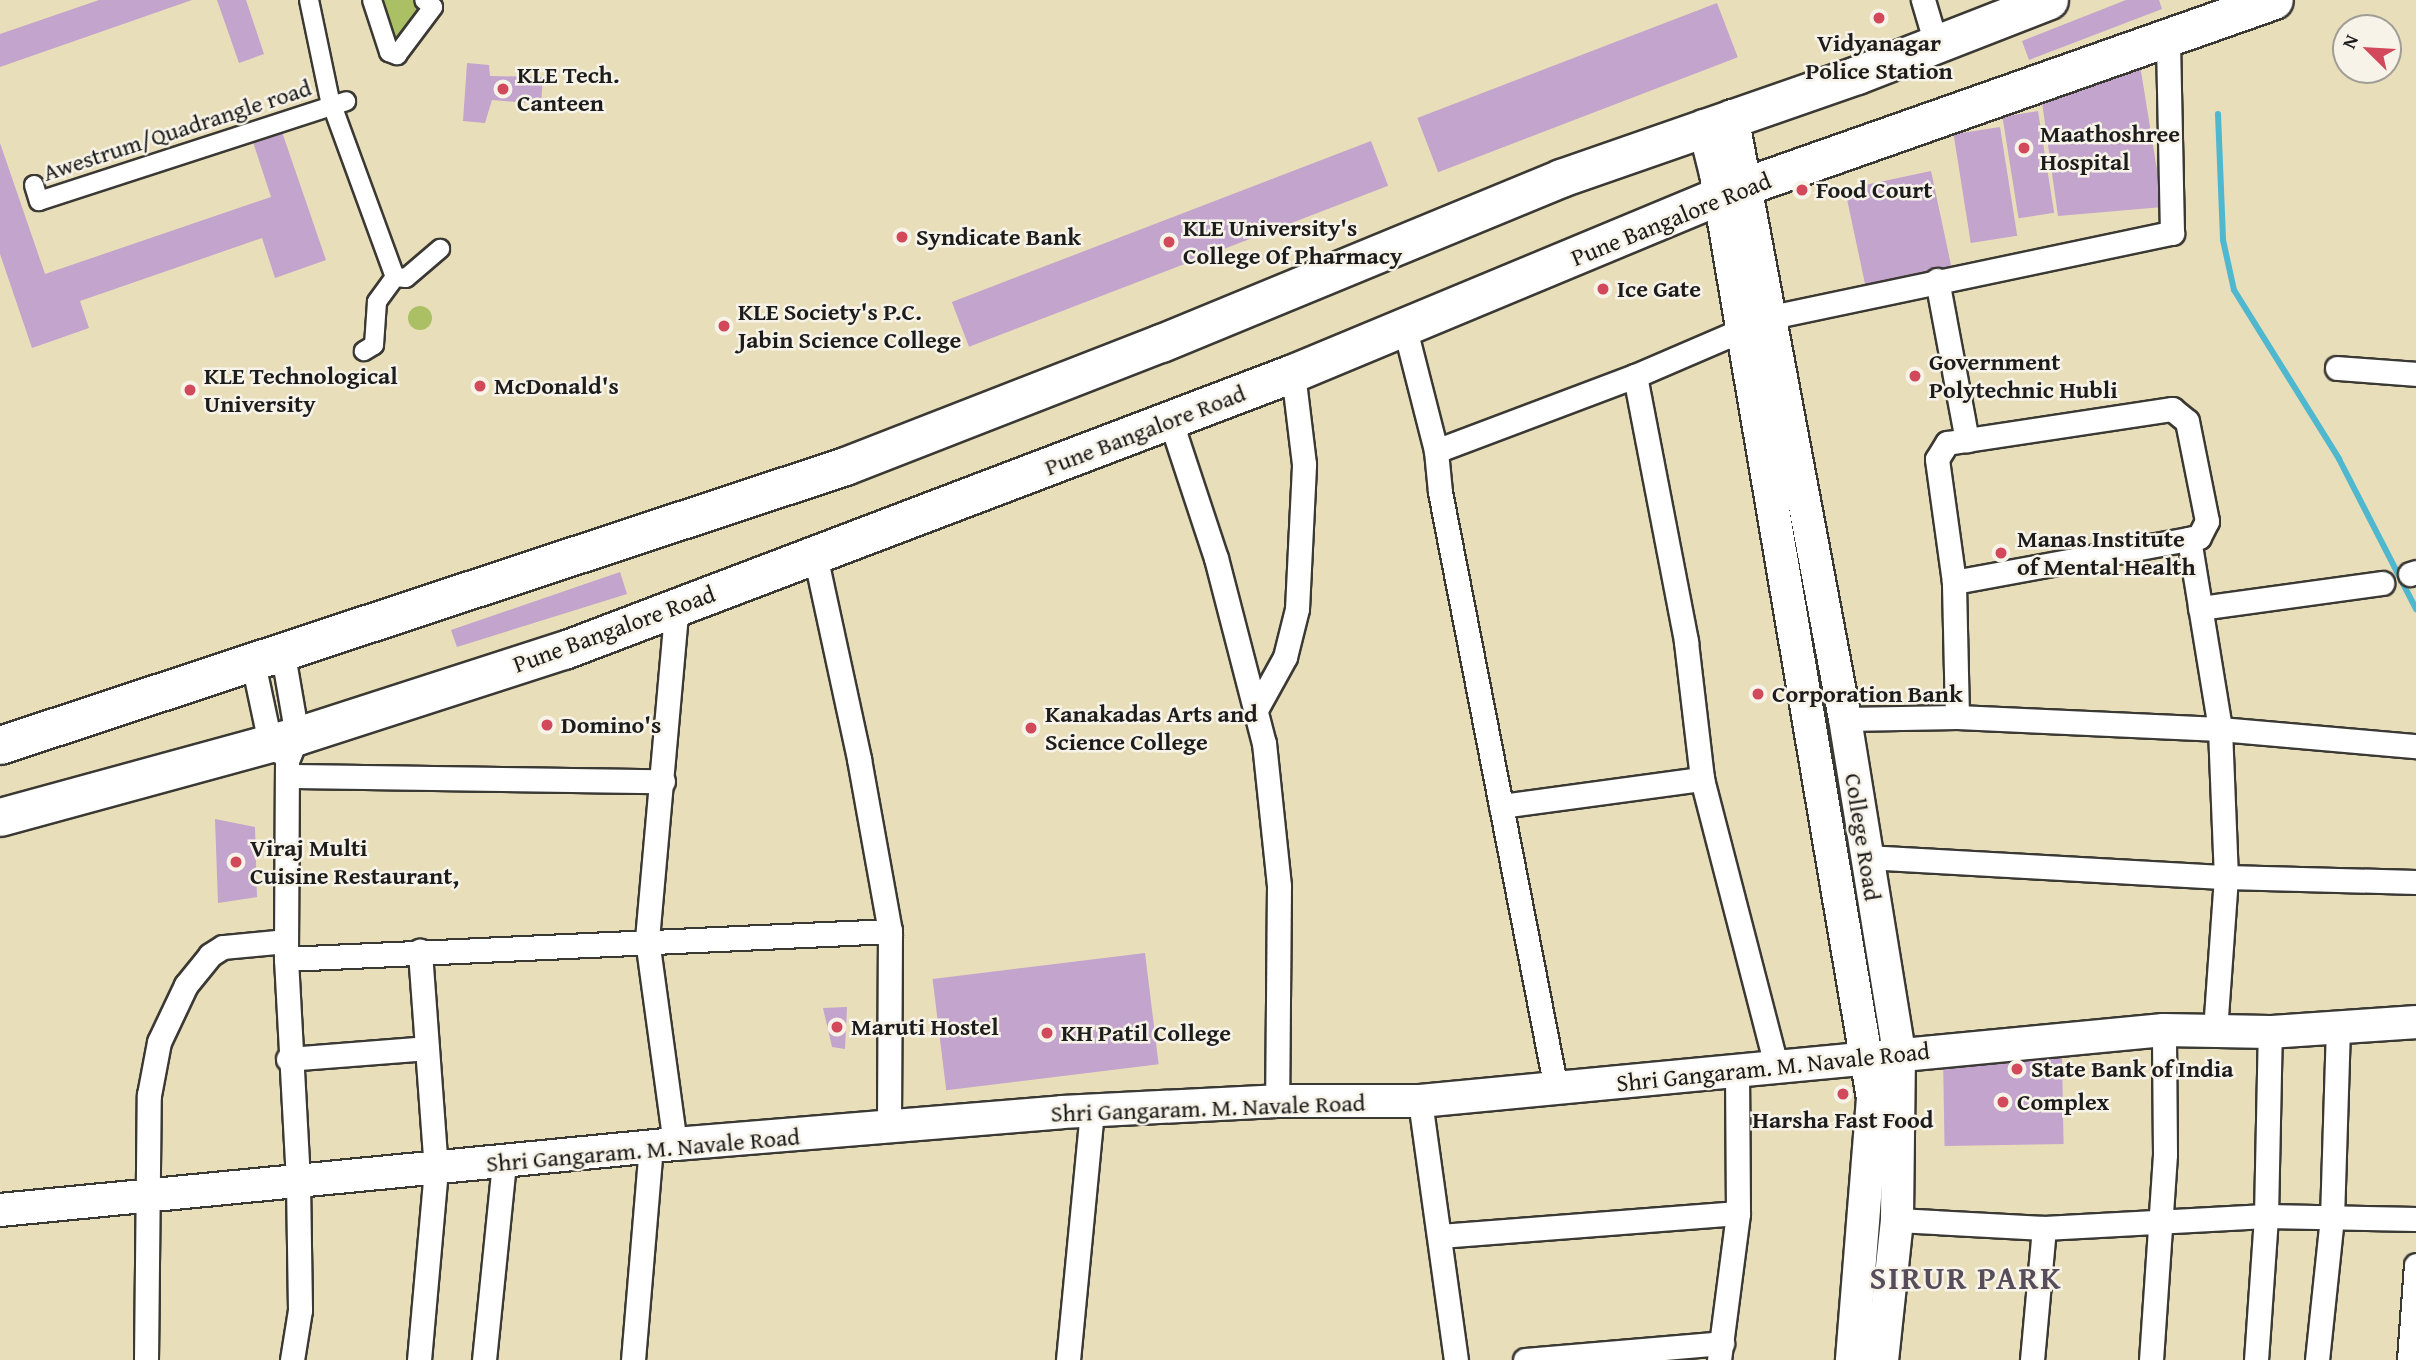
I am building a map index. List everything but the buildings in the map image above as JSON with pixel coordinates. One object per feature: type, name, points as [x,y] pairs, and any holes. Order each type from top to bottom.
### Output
[{"type":"main road","points":[[0,745],[268,659],[550,560],[857,461],[1161,343],[1561,178],[1936,44],[2049,0]]},
{"type":"main road","name":"Pune Bangalore Road","points":[[0,817],[286,754],[1293,373],[1733,191],[2274,0]]},
{"type":"main road","points":[[1718,121],[1733,191],[1740,331],[1873,1098],[1852,1360]]},
{"type":"main road","name":"College Road","points":[[1733,191],[1772,317],[1845,719],[1899,1053],[1897,1220],[1882,1360]]},
{"type":"main road","name":"Shri Gangaram. M. Navale Road","points":[[0,1210],[436,1170],[663,1145],[1092,1111],[1277,1101],[1420,1101],[1777,1068],[1899,1053],[2164,1030],[2270,1032],[2416,1022]]},
{"type":"street","points":[[309,0],[336,104],[394,277]]},
{"type":"street","points":[[372,0],[389,52],[397,55],[433,7],[424,0]]},
{"type":"street","points":[[1923,0],[1936,44]]},
{"type":"street","points":[[1436,451],[1635,376],[1772,317],[1937,280],[2172,233],[2168,36]]},
{"type":"street","name":"Awestrum/Quadrangle road","points":[[34,185],[39,201],[336,104]]},
{"type":"street","points":[[394,277],[406,278],[440,249]]},
{"type":"street","points":[[364,351],[374,345],[377,302],[394,277]]},
{"type":"street","points":[[1937,280],[1966,440]]},
{"type":"street","points":[[1404,325],[1436,451],[1556,1089]]},
{"type":"street","points":[[2337,368],[2416,374]]},
{"type":"street","points":[[1258,706],[1285,657],[1296,622],[1304,464],[1293,373]]},
{"type":"street","points":[[1635,376],[1686,642],[1702,779],[1777,1068]]},
{"type":"street","points":[[1954,582],[2199,537],[2207,521],[2187,421],[2181,413],[2161,409],[1947,443],[1937,459],[1954,582],[1957,717]]},
{"type":"street","points":[[1170,419],[1216,558],[1258,706],[1279,886],[1277,1101]]},
{"type":"street","points":[[2189,539],[2220,729],[2226,877],[2215,1031]]},
{"type":"street","points":[[815,555],[859,759],[890,931],[893,984],[889,1128]]},
{"type":"street","points":[[2200,608],[2382,583]]},
{"type":"street","points":[[634,1360],[663,1145],[647,939],[677,605]]},
{"type":"street","points":[[268,659],[286,754],[288,1059],[298,1182],[300,1310],[292,1360]]},
{"type":"street","points":[[268,659],[286,754]]},
{"type":"street","points":[[1845,719],[1957,717],[2220,729],[2416,746]]},
{"type":"street","points":[[286,754],[663,781]]},
{"type":"street","points":[[1502,806],[1702,779]]},
{"type":"street","points":[[1866,857],[2226,877],[2416,882]]},
{"type":"street","points":[[146,1360],[146,1196],[152,1065],[186,985],[210,955],[223,947],[420,951],[647,939],[890,931]]},
{"type":"street","points":[[419,1360],[436,1170],[420,951]]},
{"type":"street","points":[[2317,1360],[2332,1218],[2338,1028]]},
{"type":"street","points":[[2151,1360],[2165,1154],[2164,1030]]},
{"type":"street","points":[[2256,1360],[2266,1216],[2270,1032]]},
{"type":"street","points":[[288,1059],[427,1048]]},
{"type":"street","points":[[1525,1360],[1720,1352],[1738,1213],[1737,1072]]},
{"type":"street","points":[[1420,1101],[1456,1360]]},
{"type":"street","points":[[1068,1360],[1092,1111]]},
{"type":"street","points":[[484,1360],[504,1162]]},
{"type":"street","points":[[1440,1236],[1738,1213]]},
{"type":"street","points":[[1897,1220],[2044,1228],[2266,1216],[2416,1219]]},
{"type":"street","points":[[2032,1360],[2044,1228]]},
{"type":"street","points":[[2409,1360],[2416,1265]]},
{"type":"green space","points":[[369,0],[439,0],[440,1],[391,63]]},
{"type":"green space","points":[[420,306],[428,310],[432,318],[428,326],[420,330],[412,326],[408,318],[412,310]]},
{"type":"waterway","points":[[2218,114],[2223,240],[2234,290],[2339,459],[2416,609]]},
{"type":"place","name":"Vidyanagar Police Station","points":[[1879,18]]},
{"type":"place","name":"KLE Tech. Canteen","points":[[503,89]]},
{"type":"place","name":"Maathoshree Hospital","points":[[2024,148]]},
{"type":"place","name":"Food Court","points":[[1802,190]]},
{"type":"place","name":"Syndicate Bank","points":[[902,237]]},
{"type":"place","name":"KLE University's College Of Pharmacy","points":[[1169,242]]},
{"type":"place","name":"Ice Gate","points":[[1603,289]]},
{"type":"place","name":"KLE Society's P.C. Jabin Science College","points":[[724,326]]},
{"type":"place","name":"Government Polytechnic Hubli","points":[[1915,376]]},
{"type":"place","name":"McDonald's","points":[[480,386]]},
{"type":"place","name":"KLE Technological University","points":[[190,390]]},
{"type":"place","name":"Manas Institute of Mental Health","points":[[2001,553]]},
{"type":"place","name":"Corporation Bank","points":[[1758,694]]},
{"type":"place","name":"Domino's","points":[[547,725]]},
{"type":"place","name":"Kanakadas Arts and Science College","points":[[1031,728]]},
{"type":"place","name":"Viraj Multi Cuisine Restaurant,","points":[[236,862]]},
{"type":"place","name":"Maruti Hostel","points":[[837,1027]]},
{"type":"place","name":"KH Patil College","points":[[1047,1033]]},
{"type":"place","name":"State Bank of India","points":[[2017,1069]]},
{"type":"place","name":"Harsha Fast Food","points":[[1843,1094]]},
{"type":"place","name":"Complex","points":[[2003,1102]]},
{"type":"district","name":"SIRUR PARK","points":[[1966,1278]]}]
